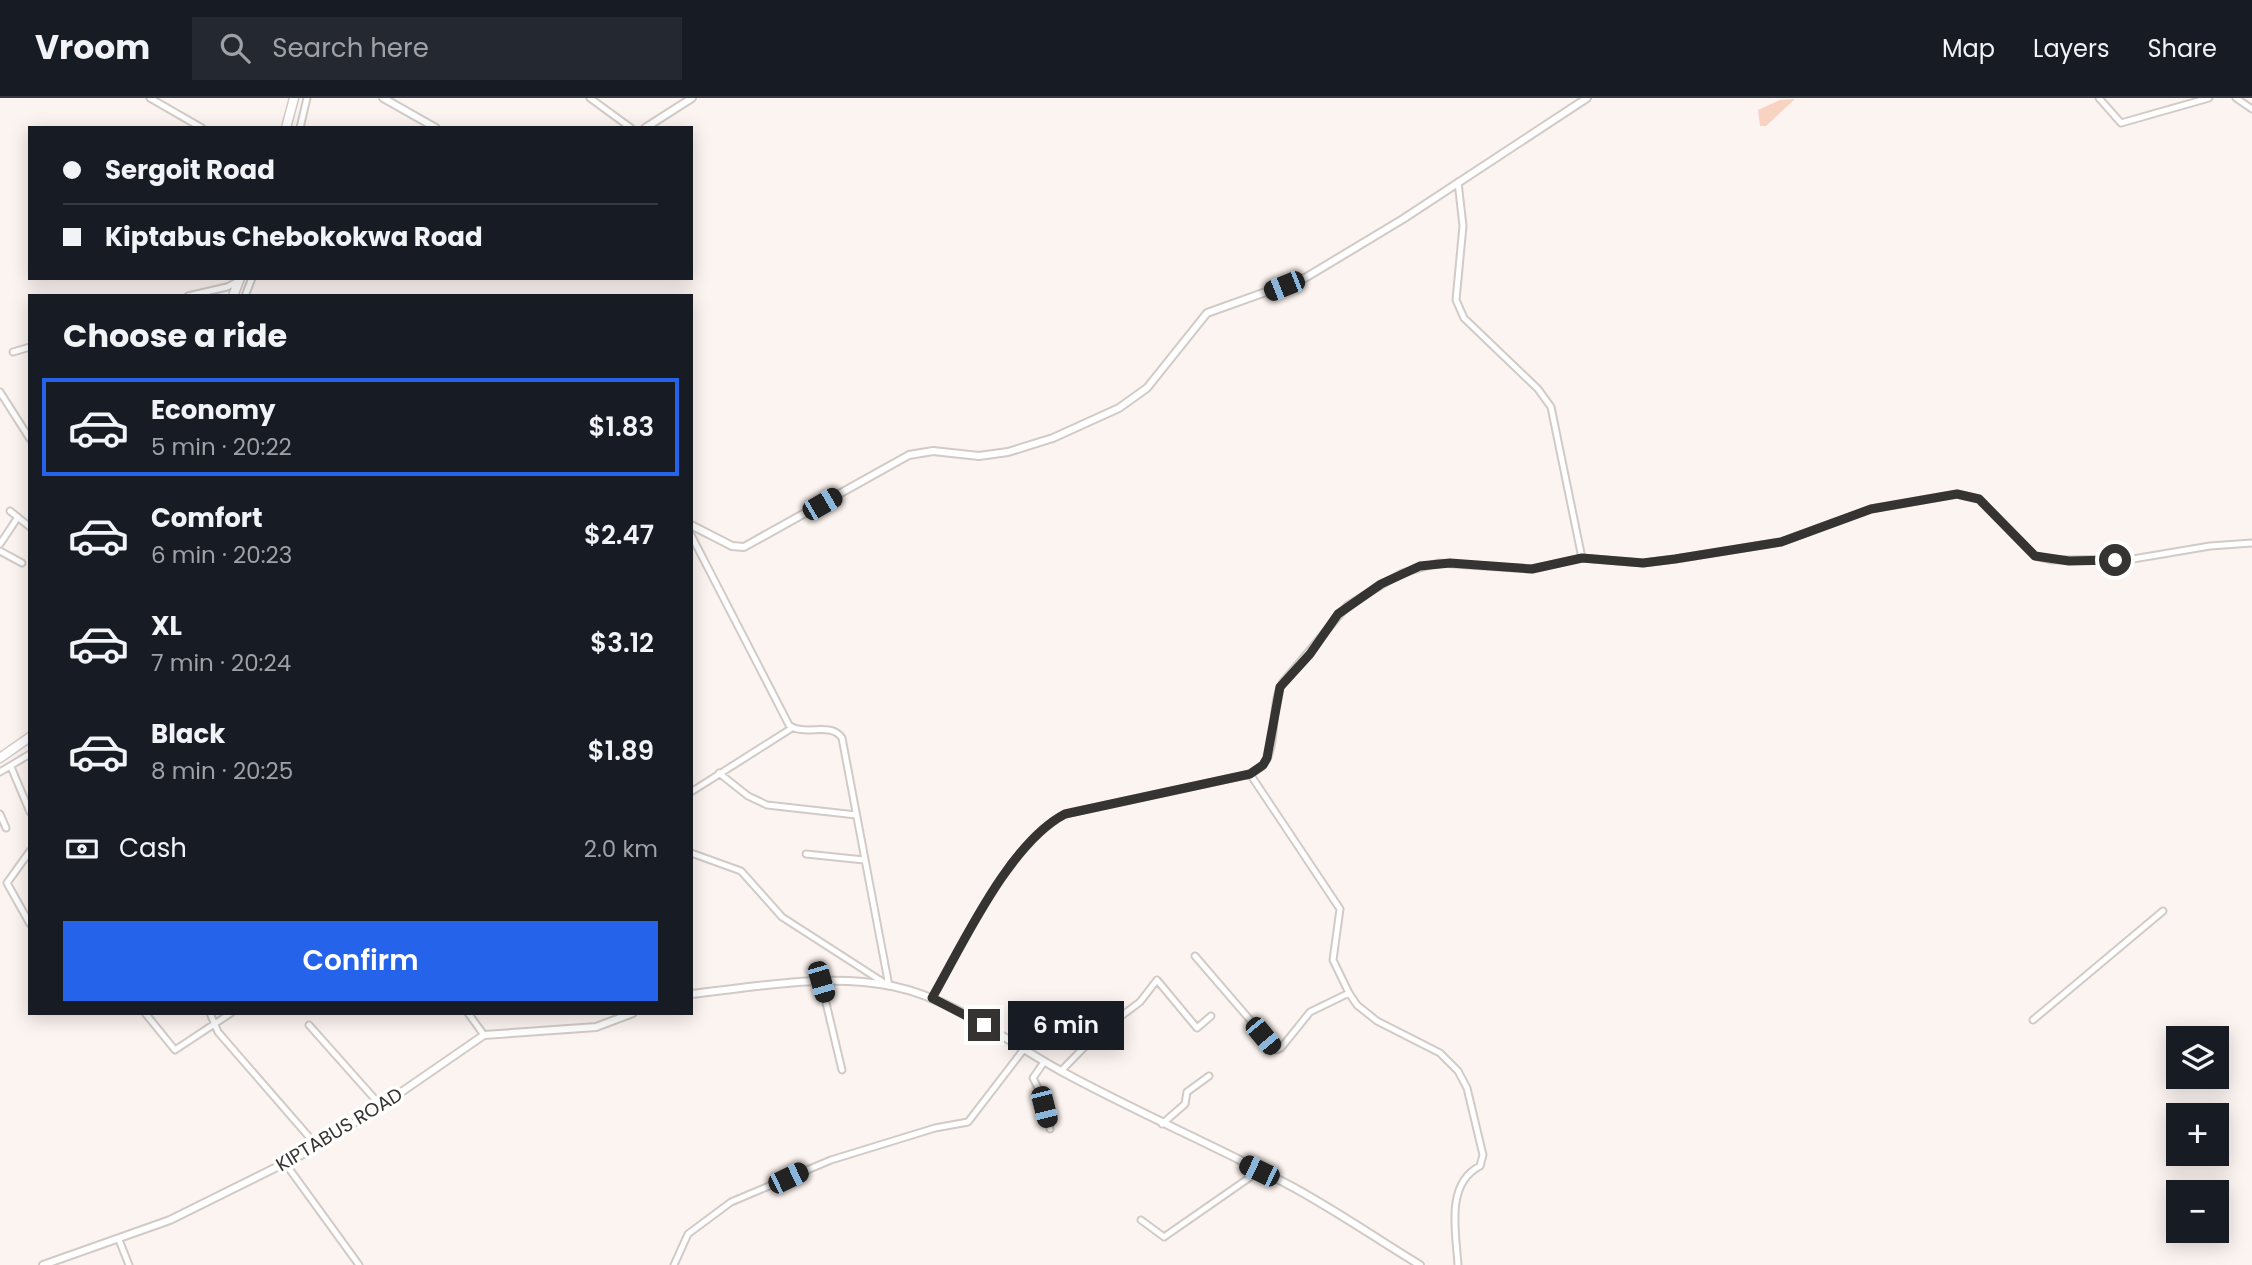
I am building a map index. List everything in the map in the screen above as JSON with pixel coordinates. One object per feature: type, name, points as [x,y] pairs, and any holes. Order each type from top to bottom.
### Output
[{"type":"main road","points":[[287,126],[294,98]]},
{"type":"main road","points":[[0,758],[28,738]]},
{"type":"street","points":[[150,98],[199,126]]},
{"type":"street","points":[[300,126],[307,98]]},
{"type":"street","points":[[383,98],[432,126]]},
{"type":"street","points":[[590,98],[628,126]]},
{"type":"street","points":[[648,126],[692,98]]},
{"type":"street","points":[[693,526],[732,546],[744,547],[909,455],[933,451],[979,456],[1008,452],[1091,422],[1140,394],[1207,313],[1305,278],[1587,98]]},
{"type":"street","points":[[2099,98],[2120,123],[2209,98]]},
{"type":"street","points":[[2236,98],[2252,109]]},
{"type":"street","points":[[1458,182],[1463,226],[1457,306],[1464,318],[1538,389],[1551,407],[1582,558]]},
{"type":"street","points":[[198,294],[227,288],[240,280]]},
{"type":"street","points":[[13,352],[28,348]]},
{"type":"street","points":[[0,393],[28,436]]},
{"type":"street","points":[[932,998],[989,898],[1035,838],[1055,820],[1081,810],[1250,774],[1263,765],[1267,758],[1278,694],[1283,682],[1310,654],[1338,614],[1362,596],[1420,566],[1450,563],[1532,569],[1582,558],[1643,563],[1760,547],[1800,537],[1871,509],[1957,494],[1979,499],[2026,549],[2043,559],[2115,560],[2210,545],[2252,543]]},
{"type":"street","points":[[10,511],[28,525]]},
{"type":"street","points":[[0,544],[18,517]]},
{"type":"street","points":[[693,539],[773,699],[792,728]]},
{"type":"street","points":[[0,551],[23,564]]},
{"type":"street","points":[[693,791],[792,728],[839,733],[889,986]]},
{"type":"street","points":[[0,772],[28,755]]},
{"type":"street","points":[[11,766],[28,807]]},
{"type":"street","points":[[719,773],[760,803],[856,815]]},
{"type":"street","points":[[1250,774],[1340,909],[1333,960],[1349,993],[1357,1004],[1377,1021],[1440,1053],[1458,1071],[1467,1088],[1483,1155],[1480,1166],[1465,1175],[1460,1184],[1456,1210],[1458,1265]]},
{"type":"street","points":[[0,814],[6,828]]},
{"type":"street","points":[[28,854],[7,883],[28,920]]},
{"type":"street","points":[[693,854],[741,871],[782,917],[889,986]]},
{"type":"street","points":[[806,854],[864,860]]},
{"type":"street","points":[[2033,1020],[2163,911]]},
{"type":"street","points":[[1195,956],[1276,1050],[1281,1048],[1310,1013],[1349,993]]},
{"type":"street","points":[[1061,1071],[1097,1034],[1140,1002],[1157,980],[1197,1028],[1211,1016]]},
{"type":"street","points":[[693,994],[791,982],[821,982],[889,986],[932,998],[1044,1062],[1162,1124],[1289,1185],[1420,1265]]},
{"type":"street","points":[[821,982],[842,1070]]},
{"type":"street","points":[[147,1015],[175,1050],[228,1015]]},
{"type":"street","points":[[211,1015],[214,1025],[317,1146]]},
{"type":"street","points":[[469,1015],[484,1035],[596,1027],[628,1015]]},
{"type":"street","points":[[309,1026],[381,1106]]},
{"type":"street","name":"KIPTABUS ROAD","points":[[43,1265],[119,1240],[195,1209],[285,1163],[381,1106],[484,1035]]},
{"type":"street","points":[[674,1265],[688,1234],[731,1202],[831,1160],[935,1128],[968,1122],[1024,1049]]},
{"type":"street","points":[[1044,1062],[1033,1078],[1043,1098],[1050,1129]]},
{"type":"street","points":[[1162,1124],[1185,1104],[1187,1092],[1209,1076]]},
{"type":"street","points":[[285,1163],[359,1265]]},
{"type":"street","points":[[1141,1220],[1164,1237],[1259,1171]]},
{"type":"street","points":[[119,1240],[129,1265]]},
{"type":"shaded area","points":[[1795,99],[1766,126],[1760,126],[1758,110],[1780,100]]},
{"type":"route","points":[[984,1025],[932,998],[989,898],[1040,832],[1065,814],[1250,774],[1263,765],[1270,750],[1273,718],[1283,682],[1310,654],[1338,614],[1362,596],[1402,573],[1438,563],[1532,569],[1582,558],[1643,563],[1760,547],[1800,537],[1871,509],[1957,494],[1979,499],[2035,556],[2069,561],[2115,560]]}]
